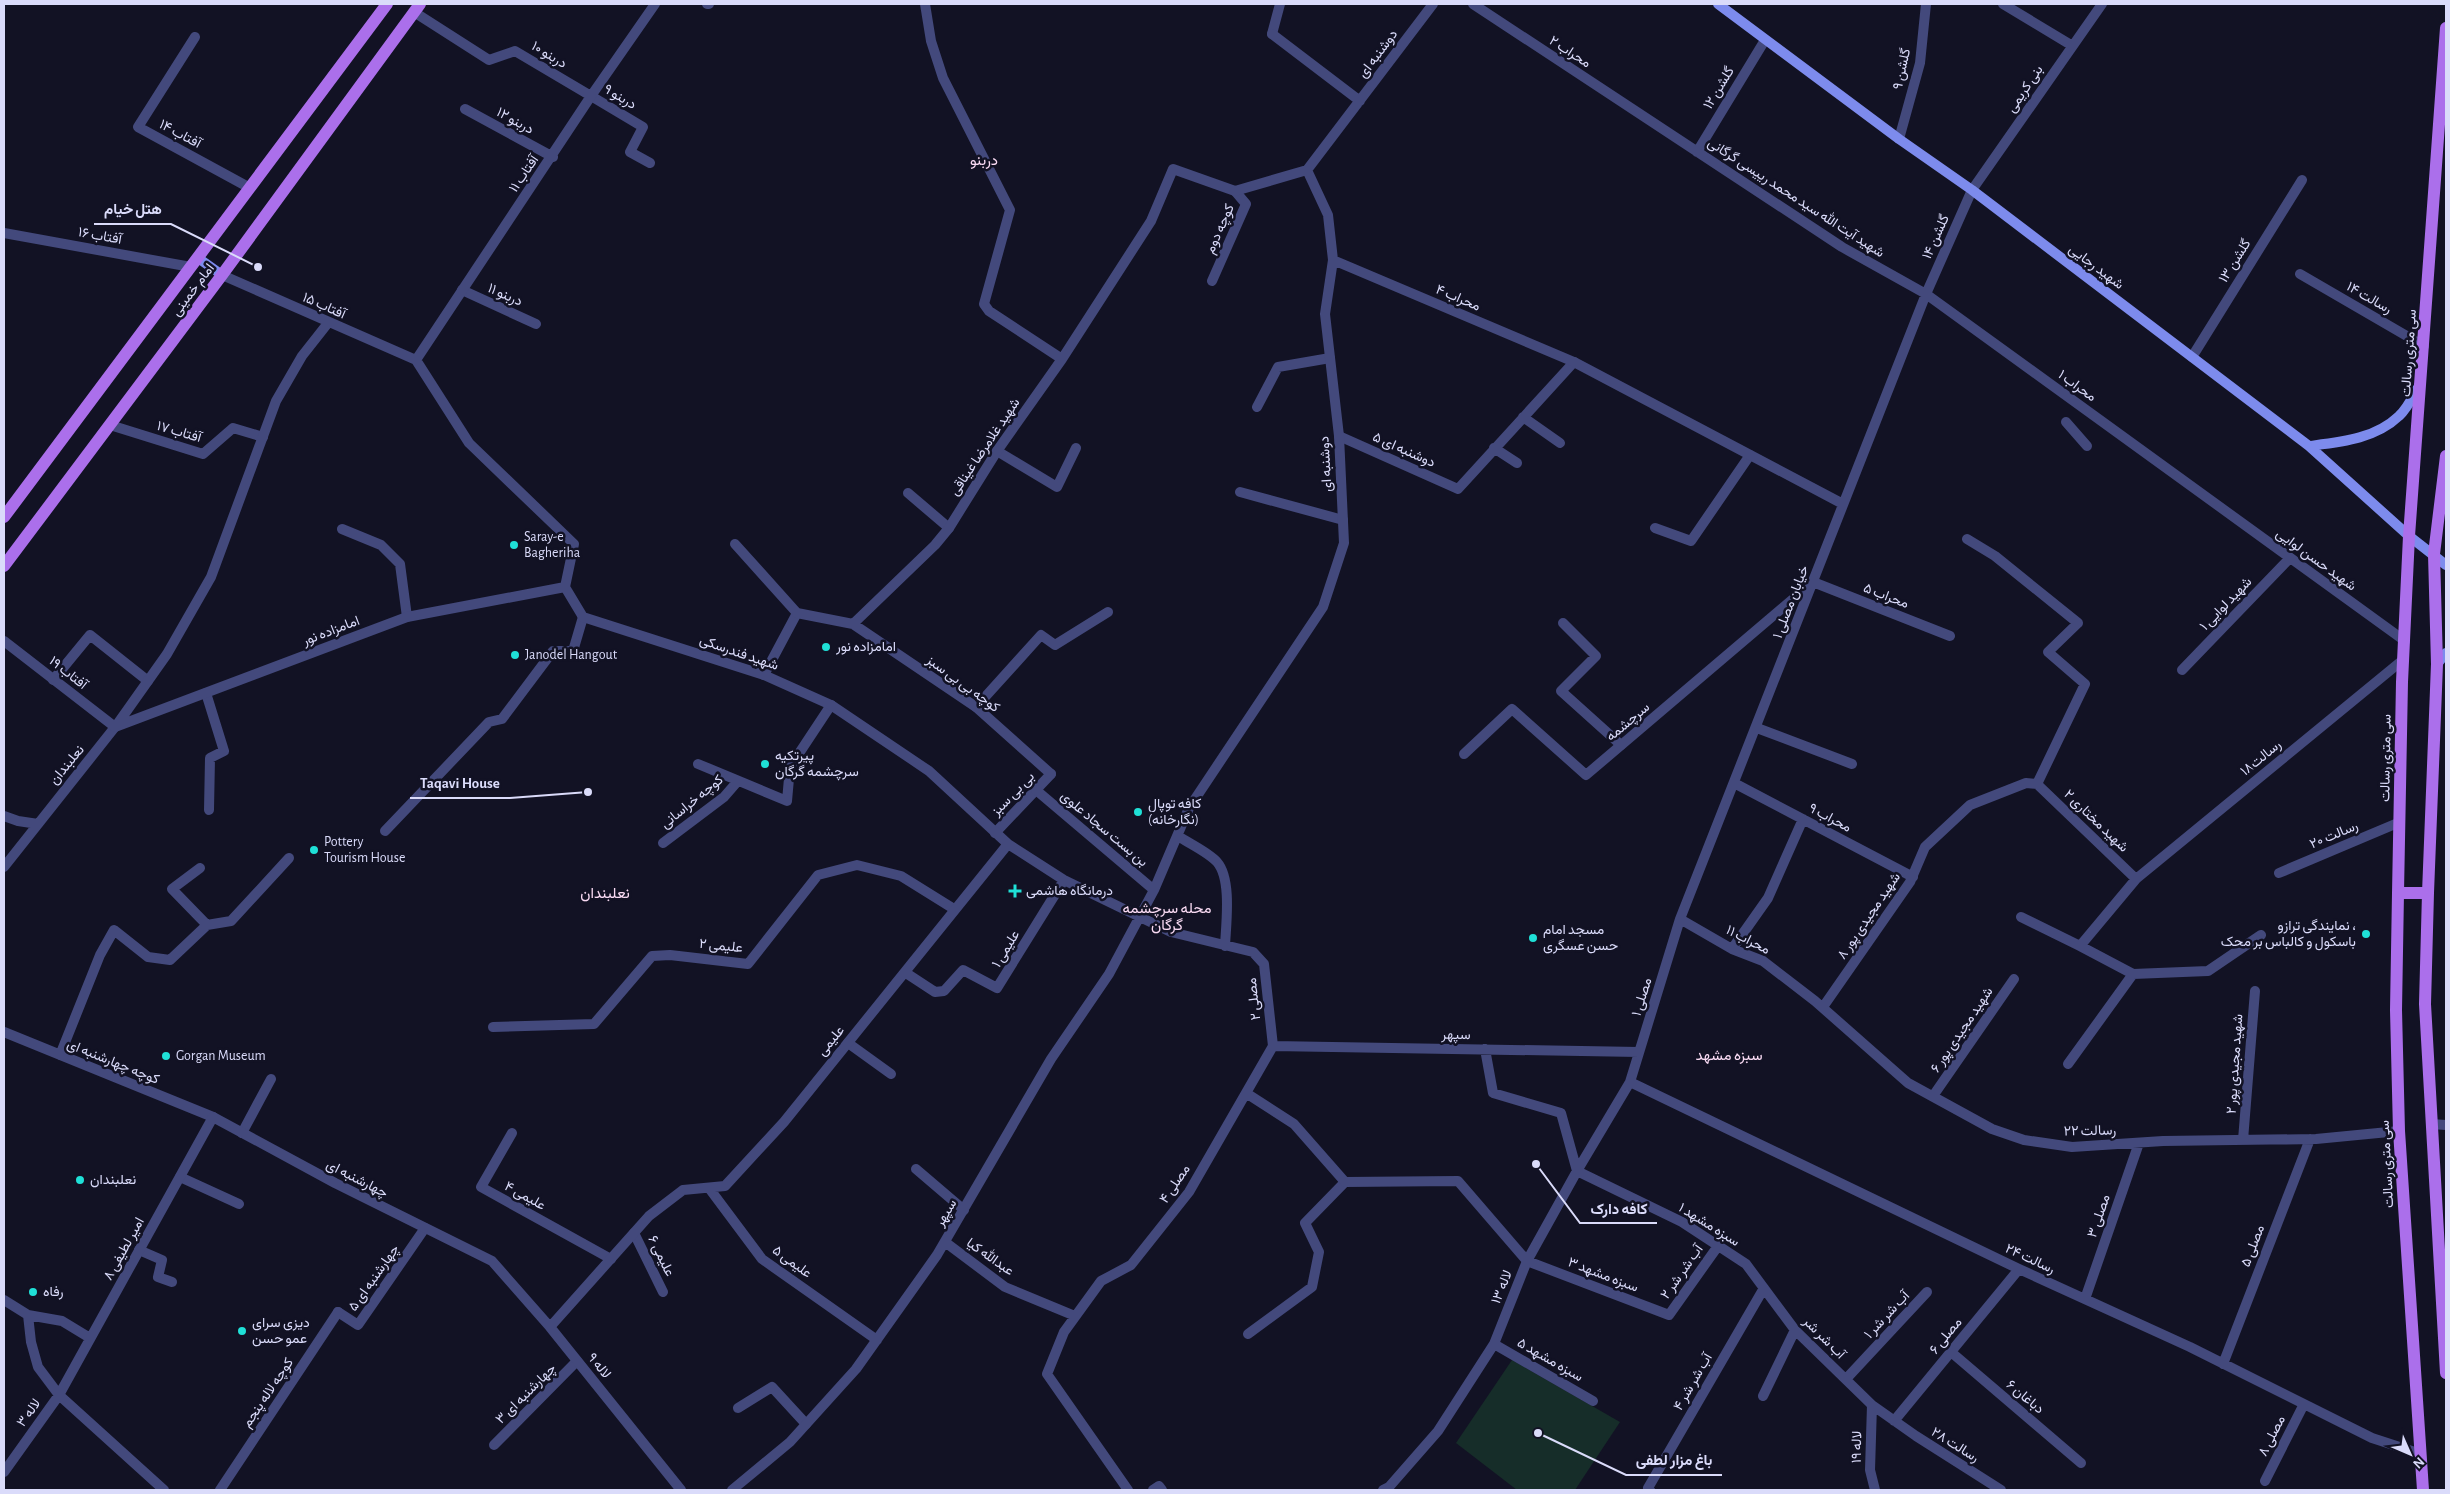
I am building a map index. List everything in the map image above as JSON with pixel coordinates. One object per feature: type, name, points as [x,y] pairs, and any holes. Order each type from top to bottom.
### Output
[{"type":"main road","name":"امام خمینی","points":[[4,517],[387,4]]},
{"type":"main road","name":"شهید رجایی","points":[[1718,4],[1972,190],[2309,446],[2409,536],[2446,565]]},
{"type":"main road","name":"امام خمینی","points":[[4,566],[222,275],[417,8]]},
{"type":"main road","name":"سی متری رسالت","points":[[2423,1490],[2400,1131],[2396,1010],[2404,659],[2409,536],[2442,140],[2446,28]]},
{"type":"main road","points":[[194,263],[222,275]]},
{"type":"main road","points":[[2309,446],[2355,440],[2374,432],[2400,416],[2422,381]]},
{"type":"main road","points":[[2446,456],[2434,554],[2437,664],[2425,1004],[2446,1373]]},
{"type":"main road","points":[[2437,664],[2446,653]]},
{"type":"main road","points":[[2398,893],[2428,893]]},
{"type":"street","name":"آفتاب ۱۱","points":[[416,360],[591,96],[655,4]]},
{"type":"street","points":[[925,4],[931,41],[943,78],[1010,210],[984,304],[989,311],[1062,359]]},
{"type":"street","points":[[1280,4],[1272,34],[1360,101]]},
{"type":"street","name":"دوشنبه ای","points":[[1140,917],[1178,836],[1188,808],[1284,669],[1323,607],[1344,543],[1339,436],[1325,314],[1332,260],[1328,215],[1306,170],[1433,4]]},
{"type":"street","name":"۲ محراب","points":[[1473,4],[1653,122]]},
{"type":"street","name":"۹ گلشن","points":[[1900,139],[1920,63],[1926,4]]},
{"type":"street","points":[[2003,4],[2071,45]]},
{"type":"street","name":"بنی کریمی","points":[[1972,190],[2071,45],[2102,4]]},
{"type":"street","name":"۱۰ دربنو","points":[[417,8],[489,60],[515,51],[591,96]]},
{"type":"street","name":"آفتاب ۱۴","points":[[195,37],[138,127],[250,188]]},
{"type":"street","name":"۱۲ گلشن","points":[[1697,152],[1765,40]]},
{"type":"street","name":"۹ دربنو","points":[[591,96],[643,127],[630,152],[650,162]]},
{"type":"street","name":"۱۲ دربنو","points":[[465,109],[552,157]]},
{"type":"street","name":"شهید آیت الله سید محمد رییسی گرگانی","points":[[1653,122],[1842,247],[1926,294]]},
{"type":"street","name":"شهید غلامرضا غیناقی","points":[[853,624],[935,546],[948,528],[997,450],[1062,359],[1151,221],[1173,169],[1235,191]]},
{"type":"street","points":[[1235,191],[1306,170]]},
{"type":"street","name":"۱۳ گلشن","points":[[2192,357],[2302,180]]},
{"type":"street","name":"گلشن ۱۴","points":[[1926,294],[1972,190]]},
{"type":"street","name":"کوچه دوم","points":[[1212,281],[1246,204],[1235,191]]},
{"type":"street","name":"آفتاب ۱۶","points":[[4,233],[194,263]]},
{"type":"street","name":"۴ محراب","points":[[1332,260],[1574,362],[1843,504]]},
{"type":"street","name":"۱۴ رسالت","points":[[2300,274],[2424,346]]},
{"type":"street","name":"آفتاب ۱۵","points":[[222,275],[416,360]]},
{"type":"street","name":"۱۱ دربنو","points":[[462,290],[536,324]]},
{"type":"street","name":"۱ محراب","points":[[1926,294],[2212,501]]},
{"type":"street","name":"خیابان مصلی ۱","points":[[1680,919],[1757,728],[1926,294]]},
{"type":"street","name":"نعلبندان","points":[[4,866],[115,727],[167,654],[212,577],[276,401],[302,356],[328,323]]},
{"type":"street","points":[[1257,407],[1278,367],[1330,358]]},
{"type":"street","points":[[385,831],[489,722],[502,719],[553,651],[572,651],[583,617],[565,587],[574,544],[469,443],[416,360]]},
{"type":"street","points":[[1517,463],[1494,448],[1574,362]]},
{"type":"street","points":[[1523,417],[1560,444]]},
{"type":"street","points":[[2066,422],[2087,446]]},
{"type":"street","name":"۱۷ آفتاب","points":[[110,425],[203,454],[233,428],[263,436]]},
{"type":"street","name":"۵ دوشنبه ای","points":[[1339,436],[1458,489],[1494,448]]},
{"type":"street","points":[[997,450],[1057,486],[1076,448]]},
{"type":"street","points":[[1655,528],[1691,541],[1750,455]]},
{"type":"street","points":[[908,492],[948,528]]},
{"type":"street","points":[[1240,492],[1343,520]]},
{"type":"street","name":"شهید حسن لوایی","points":[[2212,501],[2405,641]]},
{"type":"street","points":[[342,530],[381,545],[400,564],[407,617]]},
{"type":"street","points":[[1967,539],[1996,556],[2078,623],[2048,652],[2085,684],[2037,784]]},
{"type":"street","points":[[735,544],[797,613],[853,624]]},
{"type":"street","name":"۱ شهید لوایی","points":[[2182,670],[2290,558]]},
{"type":"street","name":"۵ محراب","points":[[1813,582],[1950,636]]},
{"type":"street","name":"سرچشمه","points":[[1464,754],[1512,709],[1586,775],[1813,582]]},
{"type":"street","name":"امامزاده نور","points":[[115,727],[407,617],[565,587]]},
{"type":"street","points":[[976,707],[1041,635],[1055,645],[1108,612]]},
{"type":"street","points":[[764,675],[797,613]]},
{"type":"street","name":"شهید فندرسکی","points":[[583,617],[764,675],[831,705],[929,771],[1008,844],[1064,880],[1140,917]]},
{"type":"street","points":[[1563,623],[1596,656],[1561,691],[1621,745]]},
{"type":"street","name":"کوچه بی بی سبز","points":[[853,624],[976,707],[1051,774]]},
{"type":"street","points":[[54,680],[90,635],[148,681]]},
{"type":"street","name":"۱۹ آفتاب","points":[[4,641],[115,727]]},
{"type":"street","name":"رسالت۱۸","points":[[2080,946],[2136,879],[2404,659]]},
{"type":"street","points":[[206,693],[224,751],[210,758],[209,810]]},
{"type":"street","points":[[698,764],[787,801],[790,767],[831,705]]},
{"type":"street","points":[[1757,728],[1852,764]]},
{"type":"street","name":"بی بی سبز","points":[[996,833],[1051,774]]},
{"type":"street","name":"کوچه خراسانی","points":[[663,843],[724,797],[738,782]]},
{"type":"street","name":"۹ محراب","points":[[1734,783],[1913,877]]},
{"type":"street","name":"۸ شهید مجیدی پور","points":[[1823,1007],[1913,877],[1925,847],[1970,805],[2026,783],[2037,784]]},
{"type":"street","name":"۲ شهید مختاری","points":[[2037,784],[2136,879]]},
{"type":"street","name":"بن بست سجاد علوی","points":[[1036,790],[1154,890]]},
{"type":"street","points":[[4,816],[18,821],[38,824]]},
{"type":"street","points":[[1732,949],[1768,898],[1803,819]]},
{"type":"street","name":"۲۰ رسالت","points":[[2279,873],[2400,822]]},
{"type":"street","points":[[1178,836],[1216,861],[1224,872],[1226,886],[1225,946]]},
{"type":"street","name":"علیمی","points":[[634,1233],[649,1216],[683,1190],[725,1186],[784,1122],[906,973],[954,909],[1008,844]]},
{"type":"street","points":[[60,1055],[100,955],[114,930],[148,957],[170,960],[207,925],[231,921],[289,858]]},
{"type":"street","name":"۲ علیمی","points":[[493,1027],[594,1024],[652,956],[670,955],[748,964],[818,875],[857,865],[901,876],[954,909]]},
{"type":"street","points":[[200,868],[172,889],[207,925]]},
{"type":"street","name":"۱ علیمی","points":[[906,973],[935,992],[944,991],[963,970],[997,988],[1064,880]]},
{"type":"street","name":"۲ مصلی","points":[[1140,917],[1171,932],[1253,952],[1264,964],[1273,1046]]},
{"type":"street","name":"سپهر","points":[[732,1490],[790,1442],[856,1369],[944,1242],[1051,1059],[1109,974],[1140,917]]},
{"type":"street","points":[[2021,917],[2133,974],[2208,971],[2261,936]]},
{"type":"street","name":"۱۱ محراب","points":[[1680,919],[1732,949],[1763,961],[1823,1007]]},
{"type":"street","name":"۱ مصلی","points":[[1630,1082],[1680,919]]},
{"type":"street","points":[[2068,1064],[2133,974]]},
{"type":"street","name":"۶ شهید مجیدی پور","points":[[1933,1096],[2014,978]]},
{"type":"street","name":"۲ شهید مجیدی پور","points":[[2243,1140],[2254,990]]},
{"type":"street","name":"۲۲ رسالت","points":[[1823,1007],[1908,1083],[1992,1129],[2024,1140],[2072,1147],[2139,1143],[2310,1139],[2400,1131]]},
{"type":"street","name":"کوچه چهارشنبه ای","points":[[4,1032],[213,1117]]},
{"type":"street","points":[[848,1043],[891,1074]]},
{"type":"street","name":"سپهر","points":[[1273,1046],[1639,1052]]},
{"type":"street","name":"۴ مصلی","points":[[1128,1490],[1047,1374],[1064,1332],[1101,1282],[1131,1265],[1189,1192],[1273,1046]]},
{"type":"street","points":[[1485,1050],[1493,1093],[1561,1113],[1577,1170]]},
{"type":"street","points":[[242,1133],[271,1079]]},
{"type":"street","name":"لاله ۱۳","points":[[1388,1489],[1438,1431],[1494,1344],[1527,1261],[1577,1170],[1630,1082]]},
{"type":"street","name":"۲۴ رسالت","points":[[1630,1082],[2019,1269],[2223,1364],[2372,1438],[2421,1454]]},
{"type":"street","points":[[1246,1093],[1294,1124],[1345,1182]]},
{"type":"street","name":"چهارشنبه ای","points":[[213,1117],[492,1261]]},
{"type":"street","name":"۸ امیر لطیفی","points":[[60,1396],[90,1338],[213,1117]]},
{"type":"street","points":[[2431,1124],[2446,1125]]},
{"type":"street","name":"۴ علیمی","points":[[512,1132],[481,1187],[610,1259]]},
{"type":"street","name":"۵ مصلی","points":[[2223,1364],[2310,1139]]},
{"type":"street","name":"۳ مصلی","points":[[2085,1299],[2139,1143]]},
{"type":"street","points":[[916,1169],[964,1210]]},
{"type":"street","name":"۱ سبزه مشهد","points":[[1577,1170],[1682,1222],[1746,1264]]},
{"type":"street","points":[[180,1176],[239,1204]]},
{"type":"street","points":[[1248,1334],[1312,1287],[1319,1252],[1305,1223],[1345,1182],[1458,1181],[1527,1261]]},
{"type":"street","name":"۵ علیمی","points":[[709,1188],[762,1259],[876,1340]]},
{"type":"street","name":"۵ چهارشنبه ای","points":[[338,1312],[358,1325],[425,1228]]},
{"type":"street","points":[[550,1327],[634,1233]]},
{"type":"street","name":"۶ علیمی","points":[[634,1233],[663,1292]]},
{"type":"street","name":"عبدالله کیا","points":[[944,1242],[1005,1287],[1075,1316]]},
{"type":"street","name":"۲ آب شر شر","points":[[1669,1315],[1718,1246]]},
{"type":"street","points":[[139,1250],[162,1260],[158,1276],[172,1282]]},
{"type":"street","name":"۹ لاله","points":[[492,1261],[550,1327],[681,1490]]},
{"type":"street","name":"۳ سبزه مشهد","points":[[1527,1261],[1669,1315]]},
{"type":"street","name":"آب شر شر","points":[[1746,1264],[1796,1330],[1872,1405],[1894,1421]]},
{"type":"street","name":"۶ مصلی","points":[[1894,1421],[2019,1269]]},
{"type":"street","name":"۴ آب شر شر","points":[[1650,1490],[1648,1488],[1764,1288]]},
{"type":"street","name":"۱ آب شر شر","points":[[1846,1379],[1927,1292]]},
{"type":"street","points":[[4,1300],[28,1315],[62,1321],[90,1338]]},
{"type":"street","name":"کوچه لاله پنجم","points":[[220,1490],[338,1312]]},
{"type":"street","points":[[28,1315],[31,1342],[38,1367],[60,1396],[164,1490]]},
{"type":"street","points":[[1763,1396],[1796,1330]]},
{"type":"street","name":"۵ سبزه مشهد","points":[[1494,1344],[1593,1401]]},
{"type":"street","name":"۶ دباغان","points":[[1951,1352],[2081,1463]]},
{"type":"street","name":"۳ چهارشنبه ای","points":[[494,1445],[577,1361]]},
{"type":"street","points":[[738,1408],[772,1387],[806,1424]]},
{"type":"street","name":"لاله ۳","points":[[4,1472],[60,1396]]},
{"type":"street","name":"۸ مصلی","points":[[2265,1481],[2304,1404]]},
{"type":"street","name":"۱۹ لاله","points":[[1872,1405],[1870,1470],[1875,1490]]},
{"type":"street","name":"۲۸ رسالت","points":[[1894,1421],[2001,1490]]},
{"type":"green space","points":[[1512,1360],[1620,1422],[1575,1490],[1517,1490],[1456,1443]]},
{"type":"place","name":"هتل خیام","points":[[258,267]]},
{"type":"place","name":"Saray-e Bagheriha","points":[[514,545]]},
{"type":"place","name":"امامزاده نور","points":[[826,647]]},
{"type":"place","name":"Janodel Hangout","points":[[515,655]]},
{"type":"place","name":"پیرتکیه سرچشمه گرگان","points":[[765,764]]},
{"type":"place","name":"Taqavi House","points":[[588,792]]},
{"type":"place","name":"کافه توپال (نگارخانه)","points":[[1138,812]]},
{"type":"place","name":"Pottery Tourism House","points":[[314,850]]},
{"type":"place","name":"درمانگاه هاشمی","points":[[1015,891]]},
{"type":"place","name":"نمایندگی ترازو ، باسکول و کالباس بر محک","points":[[2366,934]]},
{"type":"place","name":"مسجد امام حسن عسگری","points":[[1533,938]]},
{"type":"place","name":"Gorgan Museum","points":[[166,1056]]},
{"type":"place","name":"کافه دارک","points":[[1536,1164]]},
{"type":"place","name":"نعلبندان","points":[[80,1180]]},
{"type":"place","name":"رفاه","points":[[33,1292]]},
{"type":"place","name":"دیزی سرای عمو حسن","points":[[242,1331]]},
{"type":"place","name":"باغ مزار لطفی","points":[[1538,1433]]},
{"type":"district","name":"دربنو","points":[[984,160]]},
{"type":"district","name":"نعلبندان","points":[[605,893]]},
{"type":"district","name":"محله سرچشمه گرگان","points":[[1167,916]]},
{"type":"district","name":"سبزه مشهد","points":[[1729,1055]]}]
